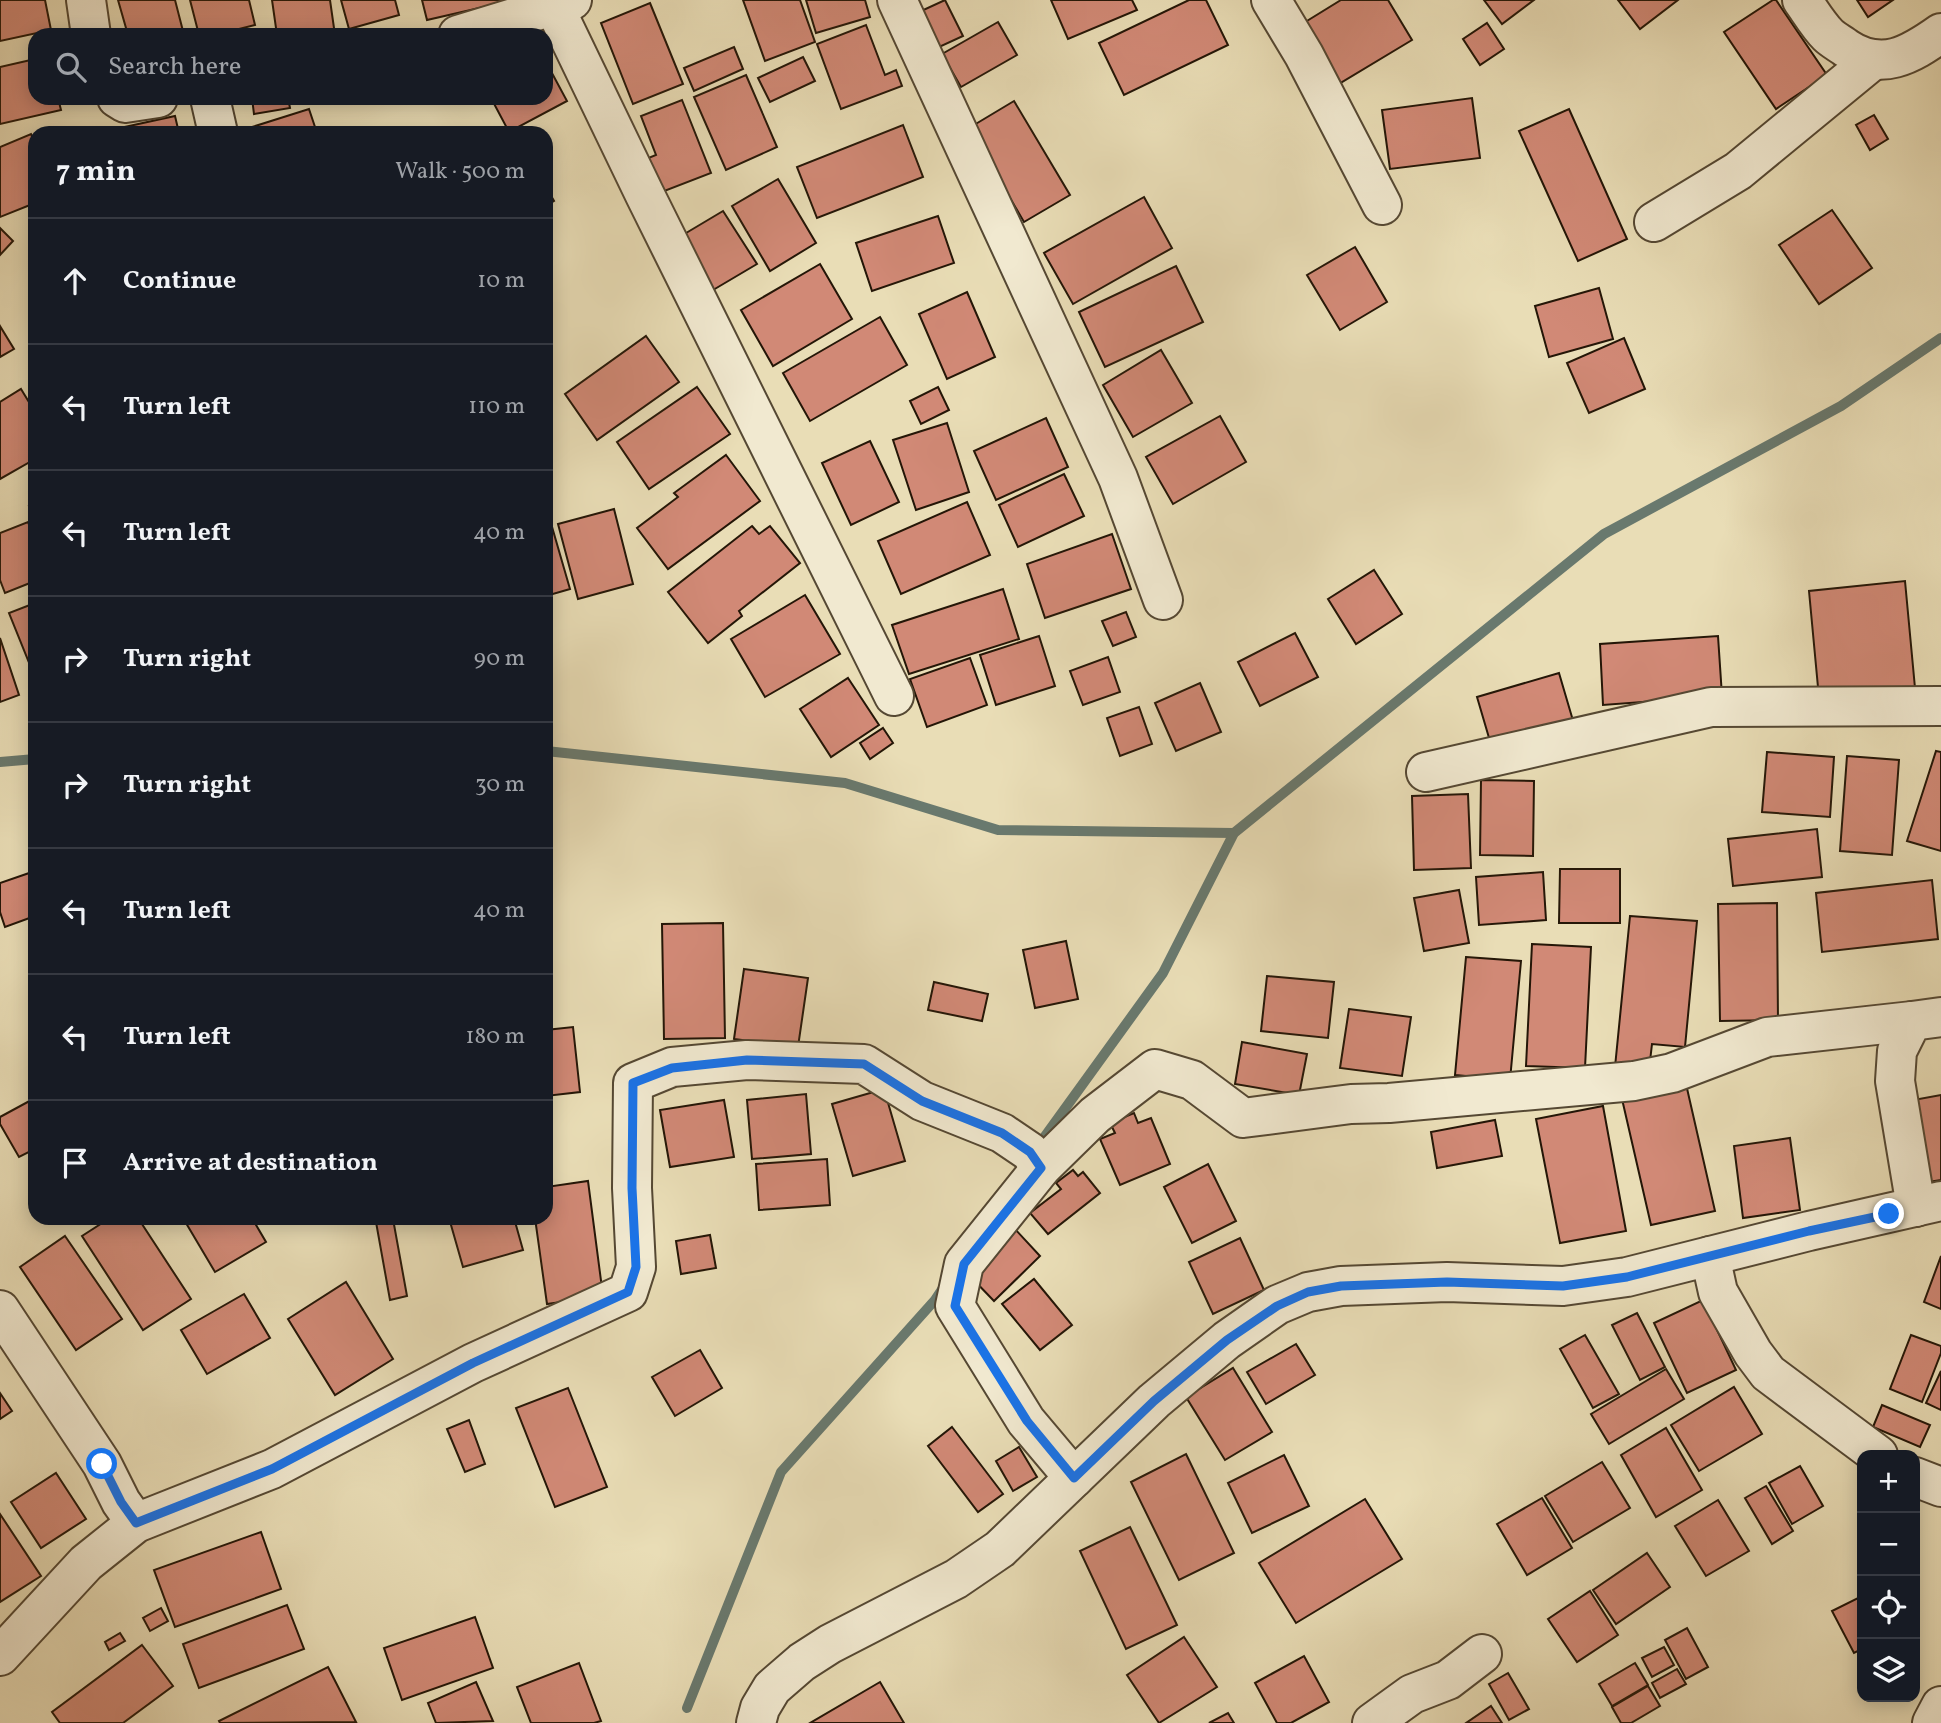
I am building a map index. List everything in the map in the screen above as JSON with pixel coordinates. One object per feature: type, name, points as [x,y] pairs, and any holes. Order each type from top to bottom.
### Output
[{"type":"street","points":[[86,0],[90,28]]},
{"type":"street","points":[[897,0],[1118,478],[1163,600]]},
{"type":"street","points":[[1271,0],[1304,55],[1382,205]]},
{"type":"street","points":[[1802,0],[1829,36],[1856,54],[1873,60],[1894,60],[1922,47],[1941,33]]},
{"type":"street","points":[[479,28],[558,2],[894,696]]},
{"type":"street","points":[[1654,222],[1738,171],[1873,60]]},
{"type":"street","points":[[212,105],[216,126]]},
{"type":"street","points":[[1426,772],[1711,707],[1941,706]]},
{"type":"street","points":[[1074,1478],[1027,1421],[955,1306],[964,1264],[1041,1168],[1095,1115],[1155,1069],[1192,1080],[1243,1118],[1351,1104],[1390,1103],[1634,1081],[1672,1073],[1767,1037],[1926,1019]]},
{"type":"street","points":[[756,1723],[760,1708],[772,1688],[802,1662],[830,1644],[956,1579],[1000,1549],[1154,1401],[1227,1340],[1277,1306],[1308,1292],[1341,1286],[1447,1282],[1563,1286],[1627,1277],[1928,1204],[1895,1081],[1897,1051],[1926,1019]]},
{"type":"street","points":[[0,1656],[86,1563],[136,1523],[272,1469],[473,1363],[628,1292],[636,1267],[632,1188],[633,1083],[672,1068],[747,1060],[864,1064],[922,1101],[1002,1133],[1030,1152],[1041,1168]]},
{"type":"street","points":[[1710,1256],[1718,1292],[1753,1353],[1768,1373],[1871,1450]]},
{"type":"street","points":[[0,1310],[102,1464],[121,1502],[136,1523]]},
{"type":"street","points":[[1920,1479],[1941,1487]]},
{"type":"street","points":[[1372,1723],[1412,1694],[1448,1680],[1482,1654]]},
{"type":"street","points":[[1932,1723],[1941,1706]]},
{"type":"building","points":[[0,0],[45,0],[51,28],[28,28],[28,35],[0,41]]},
{"type":"building","points":[[118,0],[175,0],[182,28],[126,28]]},
{"type":"building","points":[[190,0],[249,0],[255,25],[243,28],[197,28]]},
{"type":"building","points":[[272,0],[330,0],[334,28],[276,28]]},
{"type":"building","points":[[341,0],[395,0],[399,15],[349,28]]},
{"type":"building","points":[[422,0],[514,0],[427,20]]},
{"type":"building","points":[[743,0],[800,0],[815,42],[765,61]]},
{"type":"building","points":[[806,0],[865,0],[870,17],[816,33]]},
{"type":"building","points":[[945,0],[963,36],[937,48],[919,12]]},
{"type":"building","points":[[1051,0],[1132,0],[1137,10],[1068,39]]},
{"type":"building","points":[[1189,0],[1206,0],[1228,45],[1124,95],[1099,43]]},
{"type":"building","points":[[1341,0],[1388,0],[1412,40],[1337,85],[1302,24]]},
{"type":"building","points":[[1484,0],[1534,0],[1502,24]]},
{"type":"building","points":[[1618,0],[1678,0],[1640,29]]},
{"type":"building","points":[[1776,0],[1827,75],[1776,109],[1724,32]]},
{"type":"building","points":[[1857,0],[1893,0],[1868,17]]},
{"type":"building","points":[[650,3],[683,84],[633,104],[601,23]]},
{"type":"building","points":[[998,22],[1017,55],[961,87],[942,54]]},
{"type":"building","points":[[1487,23],[1504,49],[1480,65],[1463,39]]},
{"type":"building","points":[[866,25],[885,75],[896,70],[902,86],[841,109],[817,44]]},
{"type":"building","points":[[734,47],[743,69],[694,91],[684,68]]},
{"type":"building","points":[[803,57],[815,81],[770,102],[758,78]]},
{"type":"building","points":[[28,61],[28,105],[60,105],[61,110],[0,124],[0,67]]},
{"type":"building","points":[[553,75],[567,101],[520,126],[506,126],[495,105],[553,105]]},
{"type":"building","points":[[746,75],[777,147],[726,170],[694,97]]},
{"type":"building","points":[[1472,98],[1480,158],[1390,169],[1382,110]]},
{"type":"building","points":[[682,100],[711,173],[654,195],[641,161],[656,155],[641,116]]},
{"type":"building","points":[[1014,101],[1070,195],[1024,222],[969,128]]},
{"type":"building","points":[[253,105],[289,105],[290,108],[254,114]]},
{"type":"building","points":[[309,109],[315,126],[255,126]]},
{"type":"building","points":[[1569,109],[1627,239],[1578,261],[1519,131]]},
{"type":"building","points":[[1874,115],[1888,139],[1870,150],[1856,125]]},
{"type":"building","points":[[175,116],[177,126],[129,126]]},
{"type":"building","points":[[903,125],[923,177],[817,218],[797,167]]},
{"type":"building","points":[[28,135],[28,206],[0,217],[0,147]]},
{"type":"building","points":[[778,179],[816,243],[770,271],[732,206]]},
{"type":"building","points":[[1144,197],[1172,248],[1073,304],[1044,253]]},
{"type":"building","points":[[1832,210],[1872,268],[1819,304],[1779,245]]},
{"type":"building","points":[[723,211],[757,264],[708,293],[676,239]]},
{"type":"building","points":[[938,216],[954,263],[872,291],[856,243]]},
{"type":"building","points":[[0,228],[13,241],[0,255]]},
{"type":"building","points":[[1355,247],[1387,302],[1340,330],[1307,275]]},
{"type":"building","points":[[820,264],[852,319],[773,366],[741,310]]},
{"type":"building","points":[[1176,266],[1203,322],[1105,367],[1079,312]]},
{"type":"building","points":[[1599,288],[1613,339],[1549,357],[1535,306]]},
{"type":"building","points":[[967,292],[995,357],[947,379],[919,314]]},
{"type":"building","points":[[880,317],[907,365],[810,421],[783,373]]},
{"type":"building","points":[[0,326],[14,349],[0,357]]},
{"type":"building","points":[[646,336],[679,382],[597,440],[565,394]]},
{"type":"building","points":[[1624,338],[1645,389],[1589,413],[1567,363]]},
{"type":"building","points":[[1161,350],[1192,403],[1133,437],[1103,385]]},
{"type":"building","points":[[697,387],[730,434],[649,489],[617,442]]},
{"type":"building","points":[[938,387],[949,410],[921,424],[910,401]]},
{"type":"building","points":[[21,389],[28,400],[28,463],[0,479],[0,402]]},
{"type":"building","points":[[1220,416],[1246,462],[1173,504],[1146,457]]},
{"type":"building","points":[[1046,418],[1068,467],[996,500],[974,451]]},
{"type":"building","points":[[947,423],[969,492],[916,510],[893,440]]},
{"type":"building","points":[[870,441],[899,502],[851,525],[822,463]]},
{"type":"building","points":[[726,455],[760,501],[668,569],[637,528],[678,497],[674,493]]},
{"type":"building","points":[[1064,474],[1084,516],[1018,547],[999,505]]},
{"type":"building","points":[[967,502],[990,555],[901,594],[878,541]]},
{"type":"building","points":[[614,509],[633,584],[578,599],[558,524]]},
{"type":"building","points":[[28,522],[28,584],[5,593],[0,580],[0,533]]},
{"type":"building","points":[[752,526],[759,534],[770,526],[800,563],[739,611],[742,616],[708,643],[668,592]]},
{"type":"building","points":[[553,530],[570,589],[553,594]]},
{"type":"building","points":[[1112,534],[1131,589],[1045,618],[1027,564]]},
{"type":"building","points":[[1374,570],[1402,614],[1356,644],[1328,599]]},
{"type":"building","points":[[1905,581],[1915,688],[1819,698],[1809,591]]},
{"type":"building","points":[[1003,589],[1019,639],[909,674],[892,625]]},
{"type":"building","points":[[805,595],[840,654],[765,697],[731,639]]},
{"type":"building","points":[[28,606],[28,660],[9,613]]},
{"type":"building","points":[[1126,612],[1136,637],[1113,646],[1102,621]]},
{"type":"building","points":[[1295,633],[1318,677],[1260,706],[1238,662]]},
{"type":"building","points":[[1039,636],[1055,686],[996,705],[980,655]]},
{"type":"building","points":[[1718,636],[1722,696],[1603,705],[1600,644]]},
{"type":"building","points":[[0,638],[19,695],[0,702]]},
{"type":"building","points":[[1108,657],[1120,692],[1083,705],[1070,671]]},
{"type":"building","points":[[970,658],[987,705],[927,727],[910,679]]},
{"type":"building","points":[[1559,673],[1574,724],[1492,748],[1477,697]]},
{"type":"building","points":[[848,678],[879,725],[831,757],[800,709]]},
{"type":"building","points":[[1200,683],[1221,732],[1176,751],[1155,703]]},
{"type":"building","points":[[1139,707],[1152,744],[1120,756],[1107,718]]},
{"type":"building","points":[[883,728],[893,743],[870,759],[860,743]]},
{"type":"building","points":[[1936,751],[1941,752],[1941,851],[1907,841]]},
{"type":"building","points":[[1767,752],[1834,757],[1830,817],[1762,812]]},
{"type":"building","points":[[1847,756],[1899,760],[1892,855],[1840,851]]},
{"type":"building","points":[[1481,780],[1534,781],[1533,856],[1480,855]]},
{"type":"building","points":[[1468,794],[1471,868],[1414,870],[1412,796]]},
{"type":"building","points":[[1817,829],[1822,877],[1733,886],[1728,839]]},
{"type":"building","points":[[1560,869],[1620,869],[1620,923],[1559,923]]},
{"type":"building","points":[[1543,872],[1546,920],[1479,925],[1476,877]]},
{"type":"building","points":[[28,873],[28,919],[5,927],[0,912],[0,883]]},
{"type":"building","points":[[1932,880],[1938,939],[1822,952],[1816,893]]},
{"type":"building","points":[[1459,890],[1469,943],[1424,951],[1414,898]]},
{"type":"building","points":[[1777,903],[1778,1020],[1720,1021],[1718,904]]},
{"type":"building","points":[[1630,916],[1697,921],[1685,1047],[1652,1044],[1649,1070],[1615,1067]]},
{"type":"building","points":[[723,923],[725,1038],[664,1039],[662,924]]},
{"type":"building","points":[[1066,941],[1078,999],[1035,1008],[1023,950]]},
{"type":"building","points":[[1532,944],[1591,947],[1585,1068],[1526,1066]]},
{"type":"building","points":[[1466,957],[1521,961],[1510,1080],[1455,1075]]},
{"type":"building","points":[[744,969],[808,978],[798,1047],[734,1039]]},
{"type":"building","points":[[1267,976],[1334,982],[1328,1038],[1261,1031]]},
{"type":"building","points":[[934,982],[988,994],[982,1021],[928,1010]]},
{"type":"building","points":[[1349,1009],[1411,1017],[1402,1076],[1340,1068]]},
{"type":"building","points":[[573,1027],[580,1092],[553,1095],[553,1029]]},
{"type":"building","points":[[1242,1042],[1307,1054],[1299,1095],[1235,1084]]},
{"type":"building","points":[[1686,1084],[1715,1211],[1651,1225],[1622,1099]]},
{"type":"building","points":[[884,1089],[905,1161],[853,1176],[832,1104]]},
{"type":"building","points":[[806,1094],[811,1154],[752,1159],[747,1100]]},
{"type":"building","points":[[1941,1095],[1941,1180],[1922,1183],[1908,1101]]},
{"type":"building","points":[[724,1100],[734,1157],[670,1167],[660,1110]]},
{"type":"building","points":[[28,1102],[28,1152],[19,1157],[0,1124],[0,1117]]},
{"type":"building","points":[[1603,1106],[1626,1231],[1560,1243],[1536,1119]]},
{"type":"building","points":[[1134,1113],[1138,1123],[1151,1118],[1170,1164],[1120,1185],[1100,1139],[1115,1133],[1110,1123]]},
{"type":"building","points":[[1495,1120],[1502,1156],[1437,1168],[1431,1132]]},
{"type":"building","points":[[1790,1138],[1800,1210],[1743,1218],[1734,1146]]},
{"type":"building","points":[[827,1159],[830,1205],[759,1210],[756,1164]]},
{"type":"building","points":[[1208,1164],[1236,1221],[1192,1243],[1164,1187]]},
{"type":"building","points":[[1073,1170],[1078,1176],[1083,1172],[1100,1193],[1048,1234],[1030,1213],[1061,1189],[1056,1183]]},
{"type":"building","points":[[588,1181],[603,1296],[547,1304],[536,1225],[553,1225],[553,1186]]},
{"type":"building","points":[[99,1225],[143,1225],[191,1299],[143,1330],[82,1236]]},
{"type":"building","points":[[187,1225],[256,1225],[266,1242],[215,1272]]},
{"type":"building","points":[[377,1225],[394,1225],[407,1296],[390,1300]]},
{"type":"building","points":[[451,1225],[516,1225],[523,1250],[463,1267]]},
{"type":"building","points":[[1014,1228],[1040,1256],[994,1301],[967,1273]]},
{"type":"building","points":[[710,1235],[716,1268],[681,1274],[676,1241]]},
{"type":"building","points":[[65,1236],[122,1319],[76,1350],[20,1267]]},
{"type":"building","points":[[1240,1238],[1264,1290],[1213,1314],[1189,1262]]},
{"type":"building","points":[[1941,1256],[1941,1309],[1924,1302]]},
{"type":"building","points":[[1034,1279],[1072,1325],[1040,1350],[1002,1304]]},
{"type":"building","points":[[346,1282],[393,1359],[335,1395],[288,1319]]},
{"type":"building","points":[[244,1294],[270,1338],[207,1374],[181,1330]]},
{"type":"building","points":[[1703,1300],[1736,1370],[1687,1393],[1654,1323]]},
{"type":"building","points":[[1637,1313],[1665,1367],[1640,1380],[1612,1325]]},
{"type":"building","points":[[1585,1335],[1619,1394],[1593,1408],[1560,1349]]},
{"type":"building","points":[[1911,1335],[1941,1346],[1941,1353],[1922,1402],[1890,1389]]},
{"type":"building","points":[[1296,1344],[1315,1375],[1266,1404],[1247,1372]]},
{"type":"building","points":[[700,1350],[722,1388],[675,1416],[652,1377]]},
{"type":"building","points":[[1233,1368],[1272,1432],[1225,1460],[1186,1397]]},
{"type":"building","points":[[1666,1369],[1684,1399],[1609,1444],[1591,1414]]},
{"type":"building","points":[[1941,1371],[1941,1410],[1926,1403]]},
{"type":"building","points":[[1734,1387],[1762,1434],[1699,1471],[1671,1425]]},
{"type":"building","points":[[568,1388],[607,1487],[555,1507],[516,1408]]},
{"type":"building","points":[[0,1393],[12,1411],[0,1419]]},
{"type":"building","points":[[1882,1405],[1930,1425],[1920,1447],[1873,1427]]},
{"type":"building","points":[[469,1420],[485,1464],[465,1472],[447,1429]]},
{"type":"building","points":[[952,1427],[1003,1494],[978,1512],[928,1446]]},
{"type":"building","points":[[1666,1428],[1702,1490],[1656,1517],[1621,1455]]},
{"type":"building","points":[[1019,1447],[1037,1477],[1013,1491],[996,1461]]},
{"type":"building","points":[[1186,1454],[1234,1553],[1179,1580],[1131,1482]]},
{"type":"building","points":[[1284,1455],[1309,1506],[1252,1533],[1228,1483]]},
{"type":"building","points":[[1602,1462],[1630,1508],[1573,1542],[1545,1496]]},
{"type":"building","points":[[1800,1466],[1823,1506],[1792,1524],[1769,1483]]},
{"type":"building","points":[[56,1473],[86,1519],[41,1548],[11,1502]]},
{"type":"building","points":[[1766,1486],[1793,1531],[1772,1544],[1745,1498]]},
{"type":"building","points":[[1542,1498],[1572,1548],[1527,1575],[1497,1524]]},
{"type":"building","points":[[1365,1499],[1402,1559],[1296,1623],[1259,1563]]},
{"type":"building","points":[[1718,1500],[1749,1551],[1706,1576],[1675,1526]]},
{"type":"building","points":[[0,1514],[41,1576],[0,1602]]},
{"type":"building","points":[[1130,1527],[1177,1625],[1126,1649],[1080,1551]]},
{"type":"building","points":[[261,1532],[281,1589],[175,1627],[154,1570]]},
{"type":"building","points":[[1647,1553],[1670,1587],[1616,1624],[1593,1590]]},
{"type":"building","points":[[1590,1591],[1618,1635],[1577,1662],[1548,1619]]},
{"type":"building","points":[[1857,1598],[1857,1652],[1854,1653],[1832,1611]]},
{"type":"building","points":[[287,1605],[304,1649],[199,1688],[183,1644]]},
{"type":"building","points":[[161,1608],[168,1621],[150,1631],[143,1618]]},
{"type":"building","points":[[475,1617],[493,1668],[402,1700],[384,1648]]},
{"type":"building","points":[[1687,1628],[1708,1667],[1686,1679],[1665,1640]]},
{"type":"building","points":[[120,1633],[125,1641],[109,1650],[105,1642]]},
{"type":"building","points":[[1184,1637],[1217,1687],[1159,1723],[1127,1675]]},
{"type":"building","points":[[142,1645],[173,1686],[123,1723],[60,1723],[52,1712]]},
{"type":"building","points":[[1664,1647],[1674,1665],[1652,1677],[1642,1658]]},
{"type":"building","points":[[1304,1656],[1329,1702],[1291,1723],[1277,1723],[1255,1683]]},
{"type":"building","points":[[579,1663],[601,1721],[531,1723],[517,1687]]},
{"type":"building","points":[[1635,1663],[1648,1685],[1612,1706],[1599,1684]]},
{"type":"building","points":[[328,1667],[356,1722],[220,1723],[219,1721]]},
{"type":"building","points":[[1677,1669],[1686,1684],[1660,1698],[1652,1683]]},
{"type":"building","points":[[1508,1673],[1529,1709],[1509,1720],[1489,1684]]},
{"type":"building","points":[[476,1682],[493,1721],[436,1723],[428,1703]]},
{"type":"building","points":[[880,1682],[904,1723],[810,1723]]},
{"type":"building","points":[[1648,1686],[1660,1706],[1631,1723],[1621,1723],[1612,1707]]},
{"type":"building","points":[[1491,1706],[1502,1723],[1466,1723]]},
{"type":"building","points":[[1228,1713],[1234,1723],[1209,1723]]},
{"type":"waterway","points":[[1043,1139],[1163,973],[1234,833],[1604,534],[1841,406],[1941,338]]},
{"type":"waterway","points":[[553,752],[845,783],[998,830],[1234,833]]},
{"type":"waterway","points":[[0,762],[28,760]]},
{"type":"waterway","points":[[687,1708],[781,1472],[943,1288]]},
{"type":"route","points":[[102,1464],[121,1502],[136,1523],[272,1469],[473,1363],[628,1292],[636,1267],[632,1188],[633,1083],[672,1068],[747,1060],[864,1064],[922,1101],[1002,1133],[1030,1152],[1041,1168],[964,1264],[955,1306],[1027,1421],[1074,1478],[1154,1401],[1227,1340],[1277,1306],[1308,1292],[1341,1286],[1447,1282],[1563,1286],[1627,1277],[1809,1231],[1889,1214]]}]
